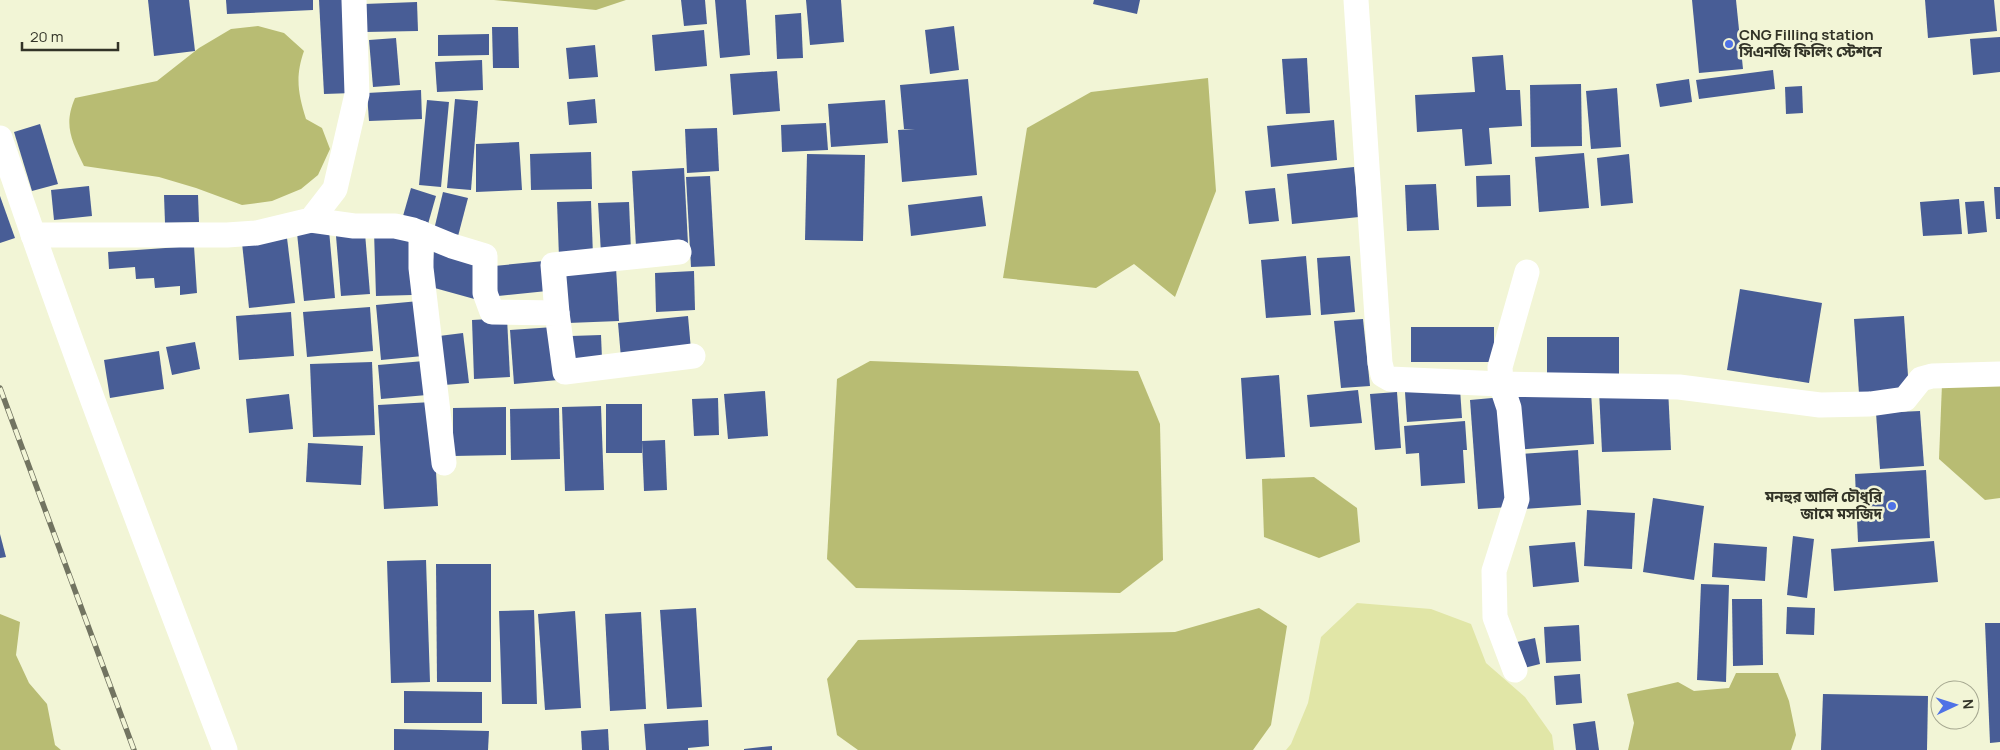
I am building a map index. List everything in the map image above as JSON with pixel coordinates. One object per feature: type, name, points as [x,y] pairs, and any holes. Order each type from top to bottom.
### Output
[{"type":"street","points":[[311,220],[335,190],[357,94],[354,0]]},
{"type":"street","points":[[1356,0],[1379,354],[1383,375],[1390,379],[1500,384],[1678,387],[1830,405],[1870,404],[1905,399],[1921,379],[1932,376],[2000,374]]},
{"type":"street","points":[[0,138],[33,235],[224,750]]},
{"type":"street","points":[[33,235],[226,235],[256,233],[311,220],[354,226],[395,226],[421,233],[452,246],[485,256],[485,293],[492,312],[557,313]]},
{"type":"street","points":[[421,233],[421,268],[444,463]]},
{"type":"street","points":[[679,252],[553,265],[557,313],[565,372],[693,356]]},
{"type":"street","points":[[1515,670],[1495,617],[1494,571],[1517,500],[1509,408],[1500,384],[1500,367],[1527,272]]},
{"type":"shaded area","points":[[494,0],[626,0],[596,10]]},
{"type":"shaded area","points":[[258,26],[284,33],[304,51],[299,69],[299,93],[303,110],[306,119],[322,128],[330,149],[318,175],[301,189],[272,201],[242,205],[159,177],[84,166],[70,133],[71,108],[75,98],[157,81],[199,48],[231,29]]},
{"type":"shaded area","points":[[1208,78],[1216,191],[1175,297],[1134,264],[1096,288],[1003,278],[1027,128],[1091,92]]},
{"type":"shaded area","points":[[870,361],[1138,371],[1160,424],[1163,560],[1120,593],[856,588],[827,559],[837,379]]},
{"type":"shaded area","points":[[2000,383],[2000,498],[1985,500],[1939,459],[1942,384]]},
{"type":"shaded area","points":[[1314,477],[1357,508],[1360,542],[1319,558],[1264,537],[1262,479]]},
{"type":"shaded area","points":[[1357,603],[1431,609],[1471,624],[1486,663],[1525,697],[1552,735],[1554,750],[1286,750],[1291,744],[1308,703],[1321,637]]},
{"type":"shaded area","points":[[1259,608],[1287,626],[1271,725],[1253,750],[858,750],[837,735],[827,679],[858,640],[1175,632]]},
{"type":"shaded area","points":[[0,614],[20,622],[16,655],[29,683],[47,704],[55,745],[61,750],[0,750]]},
{"type":"shaded area","points":[[1736,673],[1778,673],[1789,701],[1796,735],[1791,750],[1628,750],[1634,723],[1627,694],[1678,682],[1694,691],[1729,688]]},
{"type":"building","points":[[148,0],[189,0],[195,51],[154,56]]},
{"type":"building","points":[[226,0],[313,0],[313,10],[227,14]]},
{"type":"building","points":[[319,0],[348,0],[353,93],[324,94]]},
{"type":"building","points":[[681,0],[705,0],[707,24],[684,26]]},
{"type":"building","points":[[715,0],[746,0],[750,55],[720,58]]},
{"type":"building","points":[[806,0],[841,0],[844,42],[810,45]]},
{"type":"building","points":[[1094,0],[1140,0],[1137,14],[1093,4]]},
{"type":"building","points":[[1692,0],[1736,0],[1743,69],[1699,73]]},
{"type":"building","points":[[1925,0],[1994,0],[1997,31],[1928,38]]},
{"type":"building","points":[[417,2],[418,31],[365,32],[364,4]]},
{"type":"building","points":[[801,13],[803,58],[777,59],[775,15]]},
{"type":"building","points":[[954,26],[959,70],[930,74],[925,30]]},
{"type":"building","points":[[492,27],[518,27],[519,68],[493,68]]},
{"type":"building","points":[[704,30],[707,66],[655,71],[652,35]]},
{"type":"building","points":[[489,34],[489,55],[438,56],[438,35]]},
{"type":"building","points":[[2000,37],[2000,72],[1973,75],[1970,39]]},
{"type":"building","points":[[396,38],[400,85],[373,87],[369,40]]},
{"type":"building","points":[[595,45],[598,77],[569,79],[566,48]]},
{"type":"building","points":[[1503,55],[1506,90],[1520,90],[1522,126],[1489,128],[1492,164],[1465,166],[1462,129],[1417,132],[1415,95],[1475,92],[1472,57]]},
{"type":"building","points":[[1307,58],[1310,113],[1286,114],[1282,59]]},
{"type":"building","points":[[482,60],[483,90],[437,92],[435,62]]},
{"type":"building","points":[[1773,70],[1775,89],[1699,99],[1696,80]]},
{"type":"building","points":[[777,71],[780,111],[733,115],[730,74]]},
{"type":"building","points":[[968,79],[977,175],[902,182],[898,130],[915,129],[904,129],[900,85]]},
{"type":"building","points":[[1689,79],[1692,102],[1660,107],[1656,84]]},
{"type":"building","points":[[1581,84],[1582,146],[1531,147],[1530,85]]},
{"type":"building","points":[[1802,86],[1803,113],[1786,114],[1785,87]]},
{"type":"building","points":[[1617,88],[1621,147],[1591,149],[1586,91]]},
{"type":"building","points":[[421,90],[422,119],[369,121],[367,93]]},
{"type":"building","points":[[455,99],[478,101],[471,190],[447,188]]},
{"type":"building","points":[[595,99],[597,123],[569,125],[567,102]]},
{"type":"building","points":[[427,100],[449,102],[441,187],[419,185]]},
{"type":"building","points":[[885,100],[888,143],[831,147],[828,104]]},
{"type":"building","points":[[1334,120],[1337,160],[1271,167],[1267,126]]},
{"type":"building","points":[[826,123],[828,150],[782,152],[781,125]]},
{"type":"building","points":[[40,124],[58,184],[32,191],[14,132]]},
{"type":"building","points":[[717,128],[719,171],[687,173],[685,129]]},
{"type":"building","points":[[519,142],[522,190],[476,192],[476,144]]},
{"type":"building","points":[[591,152],[592,189],[531,190],[530,154]]},
{"type":"building","points":[[1584,153],[1589,208],[1539,212],[1535,157]]},
{"type":"building","points":[[807,154],[865,155],[863,241],[805,240]]},
{"type":"building","points":[[1629,154],[1633,203],[1601,206],[1597,158]]},
{"type":"building","points":[[1354,167],[1359,217],[1292,224],[1287,174]]},
{"type":"building","points":[[684,168],[688,244],[636,247],[632,171]]},
{"type":"building","points":[[1510,175],[1511,206],[1477,207],[1476,176]]},
{"type":"building","points":[[710,176],[715,266],[691,267],[686,177]]},
{"type":"building","points":[[1436,184],[1439,230],[1407,231],[1405,185]]},
{"type":"building","points":[[89,186],[92,216],[54,220],[51,190]]},
{"type":"building","points":[[1994,187],[2000,187],[2000,219],[1996,219]]},
{"type":"building","points":[[411,188],[436,196],[426,231],[401,223]]},
{"type":"building","points":[[1275,188],[1279,221],[1249,224],[1245,191]]},
{"type":"building","points":[[443,192],[468,198],[457,240],[433,234]]},
{"type":"building","points":[[164,195],[198,195],[199,222],[165,223]]},
{"type":"building","points":[[0,196],[15,238],[0,243]]},
{"type":"building","points":[[982,196],[986,226],[911,236],[908,205]]},
{"type":"building","points":[[1959,199],[1962,234],[1923,236],[1920,202]]},
{"type":"building","points":[[591,201],[593,256],[559,257],[557,202]]},
{"type":"building","points":[[1984,201],[1987,232],[1968,234],[1965,202]]},
{"type":"building","points":[[629,202],[631,251],[601,253],[598,203]]},
{"type":"building","points":[[329,230],[335,298],[304,301],[297,233]]},
{"type":"building","points":[[409,230],[412,295],[376,296],[374,231]]},
{"type":"building","points":[[365,233],[370,294],[341,296],[336,236]]},
{"type":"building","points":[[287,238],[295,303],[249,308],[242,243]]},
{"type":"building","points":[[194,246],[197,293],[180,295],[180,286],[155,288],[154,278],[136,279],[135,267],[109,269],[108,252]]},
{"type":"building","points":[[434,248],[479,266],[478,300],[431,287]]},
{"type":"building","points":[[1306,256],[1311,315],[1266,318],[1261,260]]},
{"type":"building","points":[[1350,256],[1355,312],[1321,315],[1317,258]]},
{"type":"building","points":[[544,261],[547,291],[498,296],[494,266]]},
{"type":"building","points":[[616,267],[619,321],[568,323],[565,269]]},
{"type":"building","points":[[694,271],[695,310],[656,312],[655,273]]},
{"type":"building","points":[[1740,289],[1822,303],[1809,383],[1727,370]]},
{"type":"building","points":[[419,301],[423,356],[381,360],[376,305]]},
{"type":"building","points":[[370,307],[373,351],[307,357],[303,312]]},
{"type":"building","points":[[291,312],[294,356],[239,360],[236,316]]},
{"type":"building","points":[[688,316],[691,350],[621,358],[618,323]]},
{"type":"building","points":[[1904,316],[1909,391],[1859,394],[1854,319]]},
{"type":"building","points":[[507,318],[510,377],[474,379],[472,320]]},
{"type":"building","points":[[1363,319],[1370,386],[1341,388],[1334,321]]},
{"type":"building","points":[[554,327],[558,380],[514,384],[510,330]]},
{"type":"building","points":[[1411,327],[1494,327],[1494,362],[1411,362]]},
{"type":"building","points":[[463,333],[469,383],[444,385],[439,336]]},
{"type":"building","points":[[601,335],[602,359],[572,361],[571,336]]},
{"type":"building","points":[[1547,337],[1619,337],[1619,375],[1547,376]]},
{"type":"building","points":[[195,342],[200,369],[172,375],[166,347]]},
{"type":"building","points":[[159,351],[164,389],[110,398],[104,360]]},
{"type":"building","points":[[424,361],[427,395],[381,399],[378,365]]},
{"type":"building","points":[[372,362],[375,435],[313,437],[310,364]]},
{"type":"building","points":[[1279,375],[1285,457],[1246,459],[1241,378]]},
{"type":"building","points":[[1668,388],[1671,450],[1602,452],[1599,391]]},
{"type":"building","points":[[1460,389],[1462,418],[1407,422],[1405,392]]},
{"type":"building","points":[[1358,390],[1362,423],[1310,427],[1307,395]]},
{"type":"building","points":[[765,391],[768,436],[728,439],[724,394]]},
{"type":"building","points":[[1591,391],[1594,444],[1515,450],[1512,396]]},
{"type":"building","points":[[1397,392],[1401,448],[1375,450],[1370,394]]},
{"type":"building","points":[[289,394],[293,429],[249,433],[246,399]]},
{"type":"building","points":[[1503,397],[1510,507],[1478,509],[1470,400]]},
{"type":"building","points":[[718,398],[719,435],[694,436],[692,399]]},
{"type":"building","points":[[432,402],[438,506],[384,509],[378,405]]},
{"type":"building","points":[[606,404],[642,404],[642,453],[606,453]]},
{"type":"building","points":[[601,406],[604,490],[565,491],[562,407]]},
{"type":"building","points":[[506,407],[506,455],[453,456],[453,408]]},
{"type":"building","points":[[559,408],[560,459],[511,460],[510,409]]},
{"type":"building","points":[[1920,411],[1924,466],[1880,469],[1876,413]]},
{"type":"building","points":[[1465,421],[1467,450],[1463,450],[1465,483],[1421,486],[1419,453],[1406,454],[1404,426]]},
{"type":"building","points":[[665,440],[667,490],[644,491],[642,441]]},
{"type":"building","points":[[308,443],[363,446],[361,485],[306,482]]},
{"type":"building","points":[[1578,450],[1581,505],[1524,509],[1520,454]]},
{"type":"building","name":"মনহুর আলি চৌধুরি জামে মসজিদ","points":[[1926,470],[1930,538],[1858,542],[1855,474]]},
{"type":"building","points":[[1653,498],[1704,506],[1694,580],[1643,572]]},
{"type":"building","points":[[1587,510],[1635,513],[1632,569],[1584,566]]},
{"type":"building","points":[[0,534],[6,557],[0,558]]},
{"type":"building","points":[[1793,536],[1814,539],[1807,598],[1787,595]]},
{"type":"building","points":[[1934,541],[1938,582],[1834,591],[1831,549]]},
{"type":"building","points":[[1575,542],[1579,582],[1533,587],[1529,546]]},
{"type":"building","points":[[1714,543],[1767,547],[1765,581],[1712,577]]},
{"type":"building","points":[[426,560],[430,682],[391,683],[387,561]]},
{"type":"building","points":[[436,564],[491,564],[491,682],[437,682]]},
{"type":"building","points":[[1701,584],[1729,585],[1726,682],[1697,680]]},
{"type":"building","points":[[1732,599],[1762,599],[1763,665],[1733,666]]},
{"type":"building","points":[[1787,607],[1815,608],[1814,635],[1786,634]]},
{"type":"building","points":[[696,608],[702,707],[667,709],[660,610]]},
{"type":"building","points":[[534,610],[537,704],[502,704],[499,611]]},
{"type":"building","points":[[575,611],[581,708],[545,710],[538,614]]},
{"type":"building","points":[[641,612],[646,709],[610,711],[605,614]]},
{"type":"building","points":[[1985,623],[2000,623],[2000,742],[1990,743]]},
{"type":"building","points":[[1579,625],[1581,661],[1546,663],[1544,627]]},
{"type":"building","points":[[1535,638],[1540,664],[1524,668],[1517,642]]},
{"type":"building","points":[[1580,674],[1582,703],[1556,705],[1554,676]]},
{"type":"building","points":[[404,691],[482,692],[482,723],[404,723]]},
{"type":"building","points":[[1823,694],[1928,696],[1927,750],[1821,750]]},
{"type":"building","points":[[708,720],[709,746],[688,748],[688,750],[646,750],[644,724]]},
{"type":"building","points":[[1595,721],[1599,750],[1576,750],[1573,724]]},
{"type":"building","points":[[394,729],[489,731],[488,750],[394,750]]},
{"type":"building","points":[[608,729],[609,750],[582,750],[581,731]]},
{"type":"building","points":[[772,746],[772,750],[744,750],[744,749]]},
{"type":"railway","points":[[0,388],[134,750]]},
{"type":"place","name":"CNG Filling station সিএনজি ফিলিং স্টেশনে","points":[[1729,44]]},
{"type":"place","name":"মনহুর আলি চৌধুরি জামে মসজিদ","points":[[1892,506]]}]
